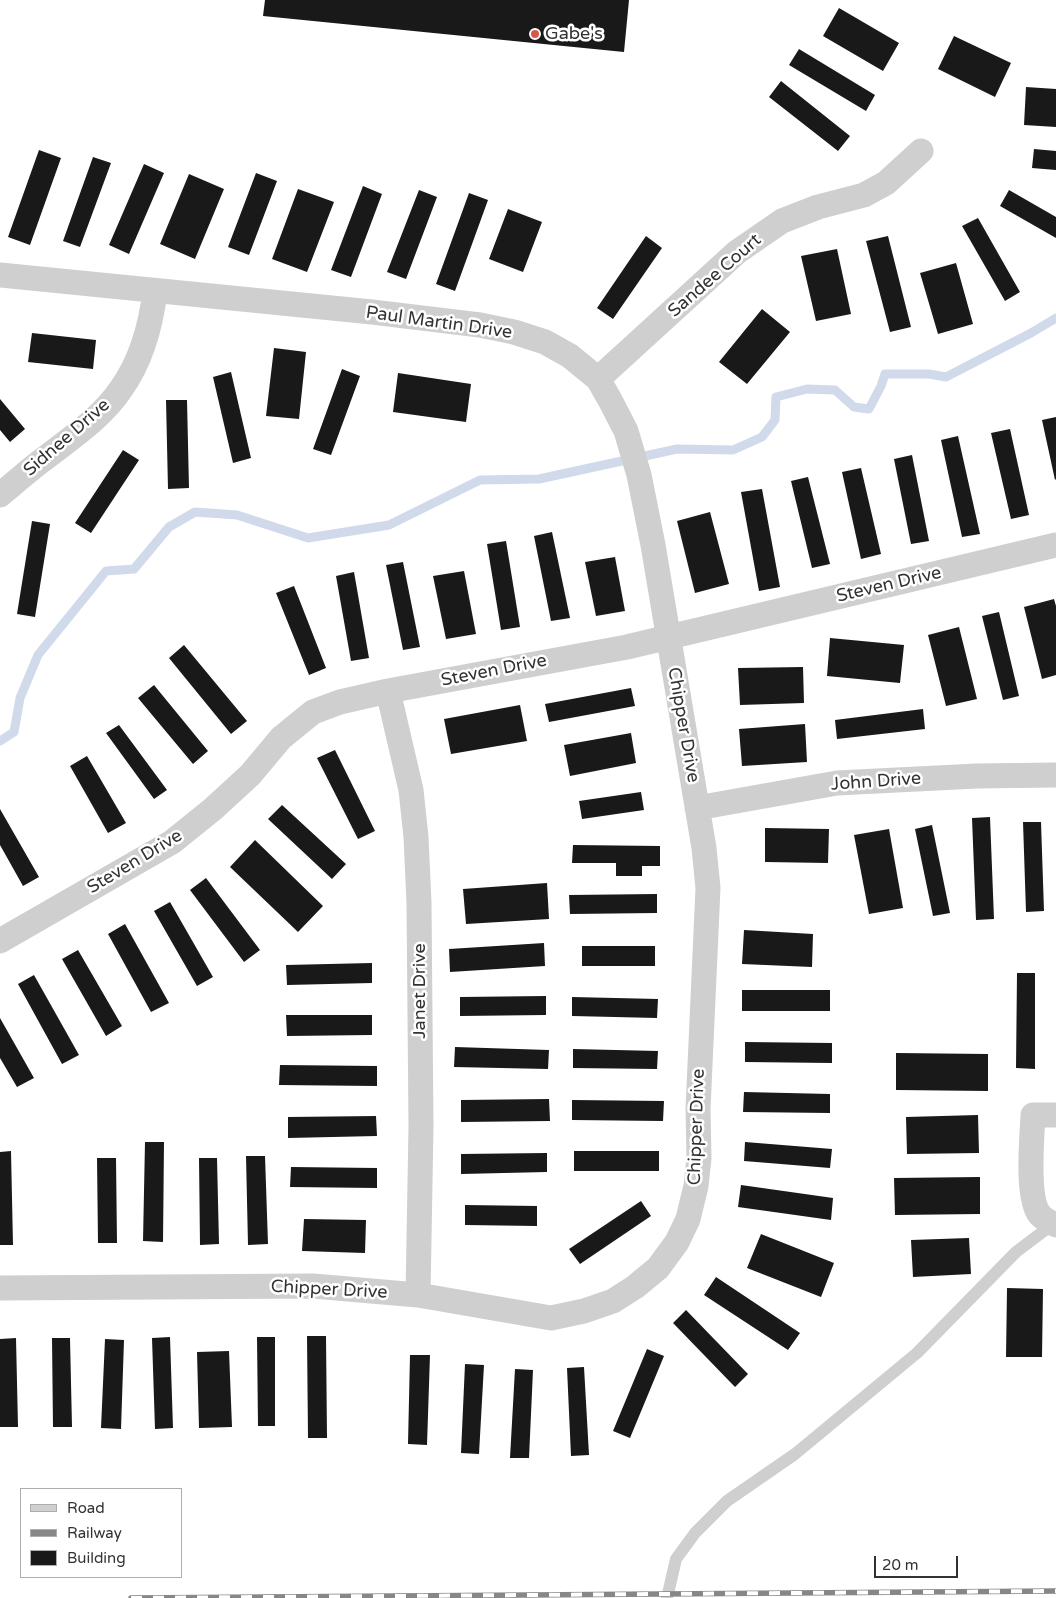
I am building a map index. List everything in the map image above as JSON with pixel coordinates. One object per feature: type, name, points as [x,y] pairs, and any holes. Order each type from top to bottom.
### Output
[{"type":"street","name":"Sandee Court","points":[[598,379],[737,252],[782,221],[818,207],[864,195],[886,183],[921,151]]},
{"type":"street","name":"Paul Martin Drive","points":[[0,275],[372,312],[480,325],[514,332],[545,342],[570,356],[598,379],[626,431],[639,475],[668,637]]},
{"type":"street","name":"Sidnee Drive","points":[[0,495],[76,435],[121,390],[132,371],[144,340],[152,314],[155,291]]},
{"type":"street","name":"Steven Drive","points":[[0,941],[172,842],[250,774],[281,738],[313,712],[340,702],[388,691],[668,637],[1056,545]]},
{"type":"street","name":"Chipper Drive","points":[[0,1288],[313,1286],[418,1295],[551,1318],[584,1311],[613,1301],[635,1287],[658,1268],[677,1242],[690,1211],[696,1186],[699,1158],[698,1109],[708,888],[704,848],[668,637]]},
{"type":"street","name":"Janet Drive","points":[[388,691],[411,790],[417,856],[421,1126],[418,1295]]},
{"type":"street","name":"John Drive","points":[[697,808],[837,783],[977,776],[1056,775]]},
{"type":"street","points":[[1054,1225],[1039,1214],[1033,1199],[1031,1150],[1033,1115],[1056,1115]]},
{"type":"lane","points":[[667,1598],[676,1559],[695,1533],[727,1502],[794,1454],[917,1353],[1016,1252],[1054,1225]]},
{"type":"building","name":"Gabe's","points":[[265,0],[629,0],[624,52],[263,16]]},
{"type":"building","points":[[839,8],[899,43],[883,71],[823,36]]},
{"type":"building","points":[[954,36],[1011,63],[995,97],[938,69]]},
{"type":"building","points":[[799,49],[875,95],[866,111],[789,65]]},
{"type":"building","points":[[781,81],[850,136],[838,151],[769,97]]},
{"type":"building","points":[[1026,87],[1056,89],[1056,127],[1024,125]]},
{"type":"building","points":[[1034,149],[1056,151],[1056,170],[1032,168]]},
{"type":"building","points":[[39,150],[61,158],[30,245],[8,237]]},
{"type":"building","points":[[93,157],[111,163],[80,247],[63,241]]},
{"type":"building","points":[[144,164],[164,173],[129,254],[109,245]]},
{"type":"building","points":[[256,173],[277,181],[249,255],[228,247]]},
{"type":"building","points":[[189,174],[224,189],[195,259],[160,244]]},
{"type":"building","points":[[363,186],[382,194],[351,277],[331,270]]},
{"type":"building","points":[[298,189],[334,202],[307,272],[272,259]]},
{"type":"building","points":[[419,190],[437,197],[406,279],[387,272]]},
{"type":"building","points":[[1009,190],[1056,217],[1056,238],[1000,206]]},
{"type":"building","points":[[469,193],[488,200],[455,291],[436,284]]},
{"type":"building","points":[[508,209],[542,222],[523,272],[489,259]]},
{"type":"building","points":[[978,218],[1020,292],[1005,301],[962,226]]},
{"type":"building","points":[[646,236],[662,248],[613,319],[597,308]]},
{"type":"building","points":[[888,236],[911,327],[890,332],[866,241]]},
{"type":"building","points":[[837,249],[851,314],[816,321],[801,256]]},
{"type":"building","points":[[956,263],[973,324],[938,334],[920,273]]},
{"type":"building","points":[[762,309],[790,332],[747,384],[719,362]]},
{"type":"building","points":[[32,333],[96,340],[93,369],[28,362]]},
{"type":"building","points":[[274,348],[306,352],[299,419],[266,416]]},
{"type":"building","points":[[342,369],[360,376],[331,455],[313,449]]},
{"type":"building","points":[[231,372],[251,458],[233,463],[213,377]]},
{"type":"building","points":[[398,373],[471,384],[466,422],[393,412]]},
{"type":"building","points":[[0,399],[25,429],[10,442],[0,430]]},
{"type":"building","points":[[166,400],[187,400],[189,488],[168,489]]},
{"type":"building","points":[[1056,417],[1056,479],[1055,480],[1042,420]]},
{"type":"building","points":[[1010,429],[1029,515],[1011,519],[991,433]]},
{"type":"building","points":[[958,436],[980,534],[962,537],[941,440]]},
{"type":"building","points":[[123,450],[139,460],[91,533],[75,523]]},
{"type":"building","points":[[912,455],[929,541],[911,544],[894,459]]},
{"type":"building","points":[[861,468],[881,554],[861,559],[842,472]]},
{"type":"building","points":[[808,477],[830,564],[812,568],[791,481]]},
{"type":"building","points":[[762,489],[780,587],[759,591],[741,492]]},
{"type":"building","points":[[710,512],[729,584],[695,593],[677,521]]},
{"type":"building","points":[[32,521],[50,524],[35,617],[17,614]]},
{"type":"building","points":[[552,532],[570,618],[551,621],[534,536]]},
{"type":"building","points":[[506,541],[520,627],[501,630],[487,544]]},
{"type":"building","points":[[615,557],[625,611],[596,616],[585,562]]},
{"type":"building","points":[[403,562],[420,647],[403,650],[386,565]]},
{"type":"building","points":[[464,571],[476,634],[446,639],[433,576]]},
{"type":"building","points":[[354,572],[369,658],[351,661],[336,576]]},
{"type":"building","points":[[294,586],[326,668],[309,675],[276,593]]},
{"type":"building","points":[[1054,599],[1056,606],[1056,675],[1042,679],[1024,607]]},
{"type":"building","points":[[999,612],[1019,696],[1003,700],[982,616]]},
{"type":"building","points":[[959,627],[977,699],[946,706],[928,635]]},
{"type":"building","points":[[830,638],[904,645],[900,683],[827,676]]},
{"type":"building","points":[[184,645],[247,721],[231,734],[169,658]]},
{"type":"building","points":[[803,667],[804,703],[740,705],[738,668]]},
{"type":"building","points":[[154,685],[208,751],[193,764],[138,698]]},
{"type":"building","points":[[631,688],[635,706],[549,722],[545,704]]},
{"type":"building","points":[[520,705],[527,741],[451,754],[444,719]]},
{"type":"building","points":[[923,709],[925,729],[837,739],[835,720]]},
{"type":"building","points":[[805,724],[807,762],[742,766],[739,729]]},
{"type":"building","points":[[119,725],[167,790],[154,799],[106,733]]},
{"type":"building","points":[[631,733],[636,763],[570,776],[564,745]]},
{"type":"building","points":[[335,750],[375,831],[358,839],[317,758]]},
{"type":"building","points":[[87,756],[126,823],[108,833],[70,766]]},
{"type":"building","points":[[641,792],[644,810],[582,819],[579,801]]},
{"type":"building","points":[[282,805],[346,864],[332,879],[268,819]]},
{"type":"building","points":[[0,809],[39,877],[23,886],[0,845]]},
{"type":"building","points":[[990,817],[994,919],[976,920],[972,818]]},
{"type":"building","points":[[1023,822],[1041,822],[1044,911],[1026,912]]},
{"type":"building","points":[[932,825],[950,913],[933,916],[915,829]]},
{"type":"building","points":[[765,828],[829,829],[828,863],[765,862]]},
{"type":"building","points":[[889,829],[903,908],[869,914],[854,835]]},
{"type":"building","points":[[255,840],[323,906],[298,932],[230,867]]},
{"type":"building","points":[[573,845],[660,846],[660,866],[642,866],[642,876],[616,876],[616,863],[572,863]]},
{"type":"building","points":[[206,878],[260,950],[244,962],[190,890]]},
{"type":"building","points":[[547,883],[549,919],[466,924],[463,889]]},
{"type":"building","points":[[657,894],[657,913],[570,914],[569,895]]},
{"type":"building","points":[[170,902],[213,977],[197,986],[154,911]]},
{"type":"building","points":[[125,924],[169,1003],[151,1012],[108,934]]},
{"type":"building","points":[[744,930],[813,934],[812,967],[742,964]]},
{"type":"building","points":[[544,943],[545,966],[450,972],[449,949]]},
{"type":"building","points":[[582,946],[655,946],[655,966],[582,966]]},
{"type":"building","points":[[78,950],[122,1026],[106,1036],[62,959]]},
{"type":"building","points":[[372,963],[372,983],[287,985],[286,965]]},
{"type":"building","points":[[1017,973],[1035,973],[1035,1069],[1016,1068]]},
{"type":"building","points":[[34,975],[79,1055],[62,1064],[18,984]]},
{"type":"building","points":[[742,990],[830,990],[830,1011],[742,1011]]},
{"type":"building","points":[[546,996],[546,1015],[460,1016],[460,997]]},
{"type":"building","points":[[572,997],[658,999],[657,1018],[572,1016]]},
{"type":"building","points":[[286,1015],[372,1015],[372,1035],[287,1036]]},
{"type":"building","points":[[0,1018],[34,1078],[17,1087],[0,1058]]},
{"type":"building","points":[[745,1042],[832,1043],[832,1063],[745,1062]]},
{"type":"building","points":[[455,1047],[549,1050],[548,1069],[454,1067]]},
{"type":"building","points":[[573,1049],[658,1051],[657,1069],[573,1068]]},
{"type":"building","points":[[896,1053],[988,1054],[988,1091],[896,1090]]},
{"type":"building","points":[[280,1065],[377,1066],[377,1086],[279,1085]]},
{"type":"building","points":[[744,1092],[830,1094],[830,1113],[743,1112]]},
{"type":"building","points":[[549,1099],[550,1121],[461,1122],[461,1100]]},
{"type":"building","points":[[572,1100],[664,1101],[663,1121],[572,1120]]},
{"type":"building","points":[[978,1115],[979,1153],[907,1154],[906,1117]]},
{"type":"building","points":[[376,1116],[377,1136],[288,1138],[288,1117]]},
{"type":"building","points":[[145,1142],[164,1142],[163,1242],[143,1241]]},
{"type":"building","points":[[745,1142],[832,1149],[830,1168],[744,1161]]},
{"type":"building","points":[[11,1151],[13,1245],[0,1245],[0,1152]]},
{"type":"building","points":[[574,1151],[659,1151],[659,1171],[574,1171]]},
{"type":"building","points":[[547,1153],[547,1172],[461,1174],[461,1154]]},
{"type":"building","points":[[246,1156],[265,1156],[268,1244],[248,1245]]},
{"type":"building","points":[[97,1158],[116,1158],[117,1243],[98,1243]]},
{"type":"building","points":[[199,1158],[217,1158],[219,1244],[200,1245]]},
{"type":"building","points":[[291,1167],[377,1168],[377,1188],[290,1187]]},
{"type":"building","points":[[980,1177],[980,1214],[895,1215],[894,1178]]},
{"type":"building","points":[[741,1185],[833,1198],[831,1220],[738,1207]]},
{"type":"building","points":[[641,1201],[651,1216],[580,1264],[569,1249]]},
{"type":"building","points":[[465,1205],[537,1206],[537,1226],[465,1225]]},
{"type":"building","points":[[304,1219],[366,1220],[365,1253],[302,1251]]},
{"type":"building","points":[[761,1234],[834,1263],[821,1297],[747,1268]]},
{"type":"building","points":[[969,1238],[971,1274],[913,1277],[911,1240]]},
{"type":"building","points":[[716,1277],[800,1333],[788,1350],[704,1295]]},
{"type":"building","points":[[1007,1288],[1043,1289],[1042,1357],[1006,1357]]},
{"type":"building","points":[[686,1310],[748,1374],[735,1387],[673,1323]]},
{"type":"building","points":[[307,1336],[326,1336],[327,1438],[308,1438]]},
{"type":"building","points":[[170,1337],[173,1428],[155,1429],[152,1338]]},
{"type":"building","points":[[257,1337],[275,1337],[275,1426],[258,1426]]},
{"type":"building","points":[[16,1338],[18,1427],[0,1427],[0,1339]]},
{"type":"building","points":[[52,1338],[70,1338],[72,1427],[53,1427]]},
{"type":"building","points":[[105,1339],[124,1340],[121,1429],[101,1428]]},
{"type":"building","points":[[647,1349],[664,1356],[630,1438],[613,1431]]},
{"type":"building","points":[[229,1351],[232,1427],[199,1428],[197,1352]]},
{"type":"building","points":[[410,1355],[430,1355],[427,1445],[408,1444]]},
{"type":"building","points":[[465,1364],[484,1365],[479,1454],[461,1453]]},
{"type":"building","points":[[584,1367],[589,1455],[571,1456],[567,1368]]},
{"type":"building","points":[[515,1369],[533,1370],[529,1458],[510,1458]]},
{"type":"waterway","points":[[0,741],[14,732],[20,698],[38,655],[106,571],[134,569],[169,527],[195,512],[237,515],[308,538],[389,525],[480,480],[539,479],[677,449],[733,450],[762,437],[775,420],[776,397],[807,389],[835,390],[854,407],[869,409],[885,374],[929,374],[946,377],[1056,318]]},
{"type":"railway","points":[[131,1598],[1056,1591]]},
{"type":"place","name":"Gabe's","points":[[535,34]]}]
